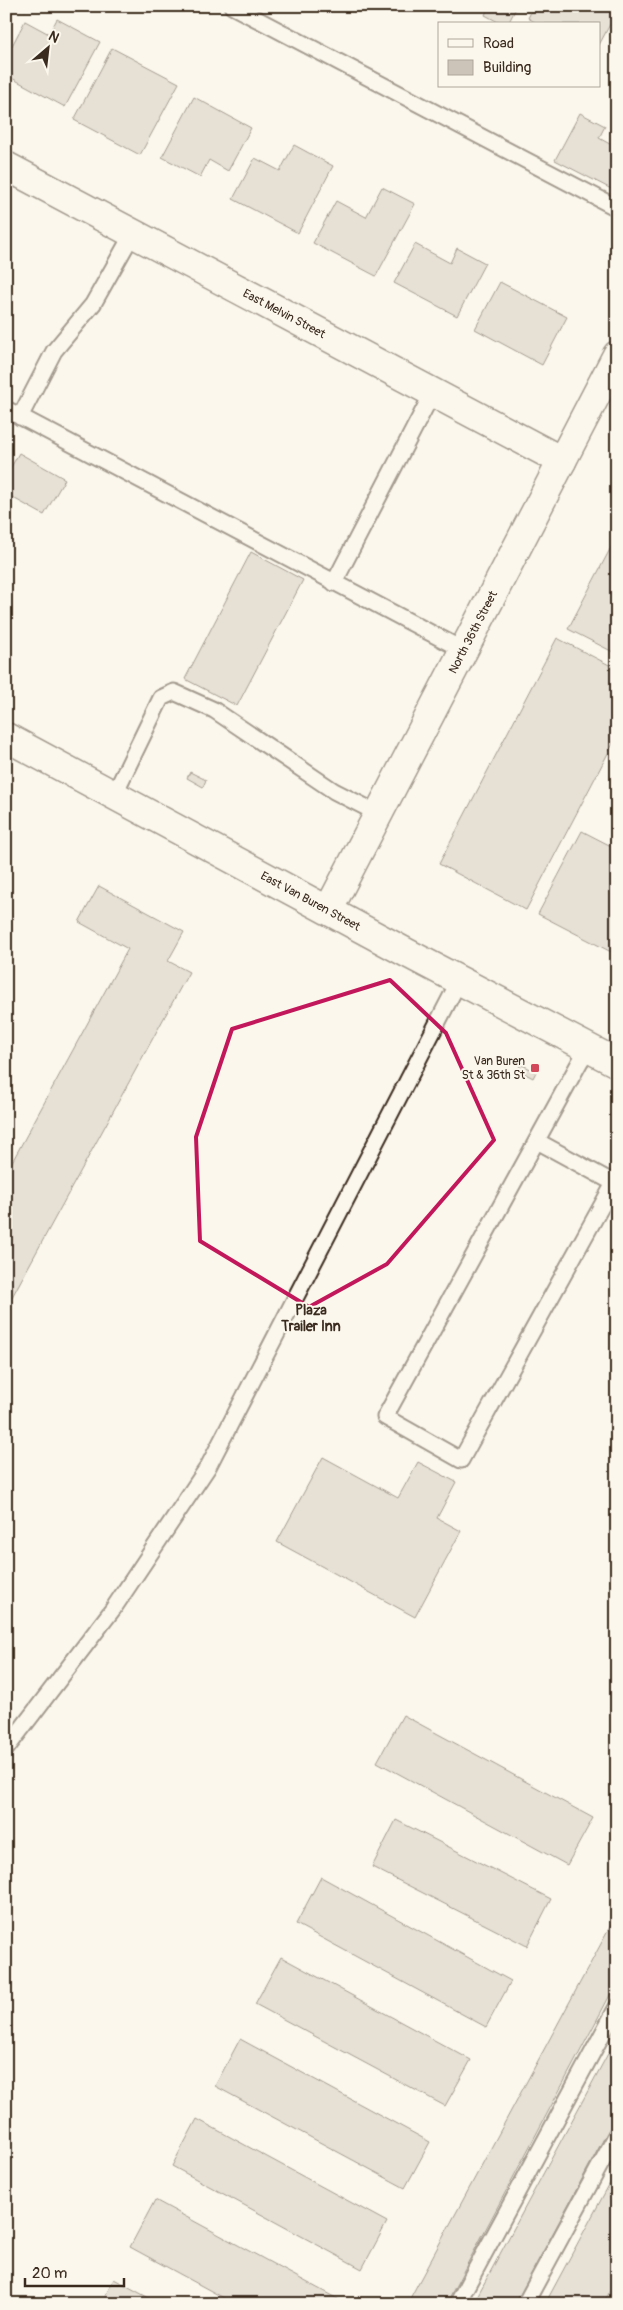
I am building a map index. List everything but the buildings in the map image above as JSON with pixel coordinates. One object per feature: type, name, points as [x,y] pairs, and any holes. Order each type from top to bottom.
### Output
[{"type":"street","name":"East Melvin Street","points":[[6,166],[562,461]]},
{"type":"street","name":"North 36th Street","points":[[329,909],[617,355]]},
{"type":"street","name":"East Van Buren Street","points":[[6,737],[329,909],[407,953],[617,1062]]},
{"type":"lane","points":[[232,6],[617,208]]},
{"type":"lane","points":[[20,417],[54,350],[93,304],[133,233]]},
{"type":"lane","points":[[334,583],[433,392]]},
{"type":"lane","points":[[6,409],[463,650]]},
{"type":"lane","points":[[114,795],[160,698],[174,692],[214,710],[334,791],[378,814]]},
{"type":"lane","points":[[6,1749],[113,1609],[208,1468],[460,979]]},
{"type":"lane","points":[[537,1141],[616,1180],[461,1460],[385,1417],[588,1047]]},
{"type":"lane","points":[[457,2304],[617,2007]]},
{"type":"lane","points":[[525,2304],[617,2134]]},
{"type":"highlighted area","points":[[390,980],[446,1033],[494,1140],[387,1264],[309,1307],[200,1241],[196,1137],[232,1029]]},
{"type":"place","name":"Van Buren St & 36th St","points":[[535,1068]]},
{"type":"district","name":"Plaza Trailer Inn","points":[[311,1318]]}]
